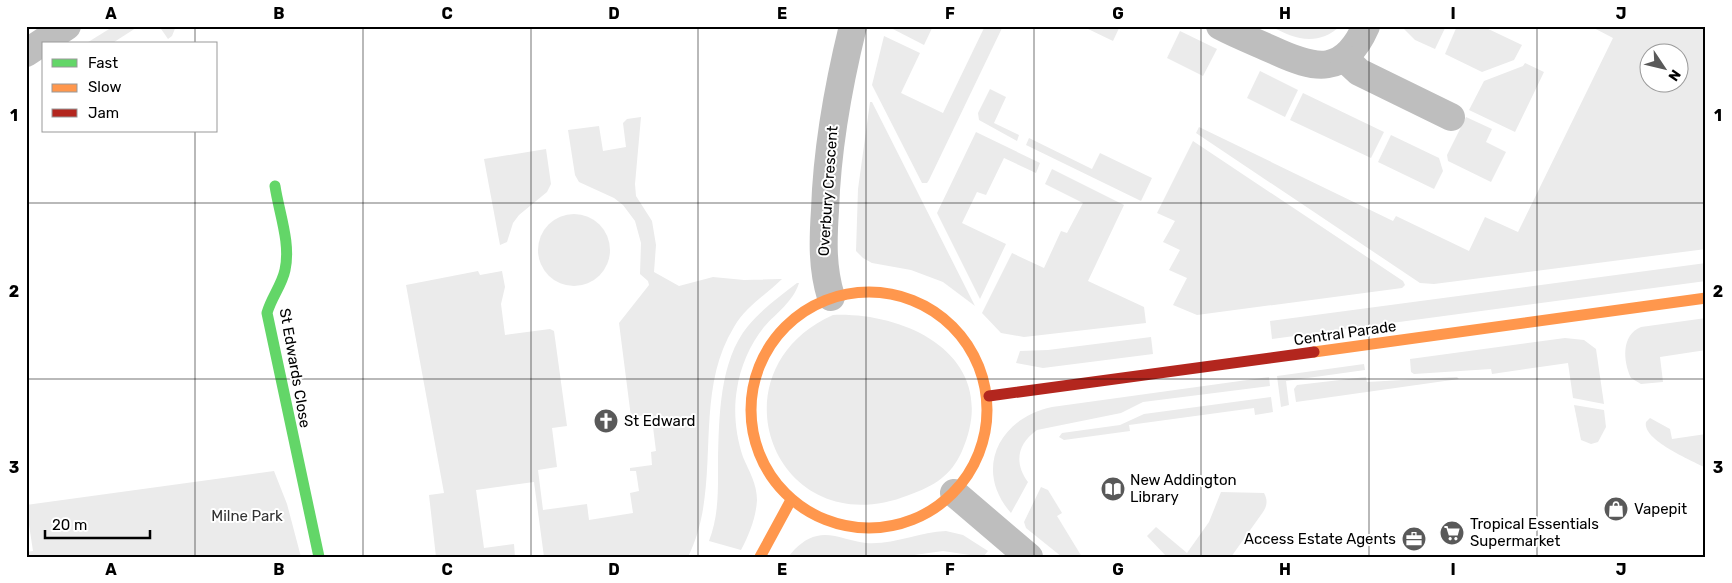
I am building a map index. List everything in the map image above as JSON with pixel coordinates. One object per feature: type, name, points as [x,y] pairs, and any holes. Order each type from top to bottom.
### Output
[{"type":"street","points":[[43,42],[67,26]]},
{"type":"street","name":"Overbury Crescent","points":[[831,297],[823,253],[828,155],[840,81],[853,26]]},
{"type":"street","points":[[1220,26],[1307,65],[1328,65],[1344,58],[1357,45],[1366,26]]},
{"type":"street","points":[[26,53],[42,42]]},
{"type":"street","points":[[1344,58],[1359,72],[1451,117]]},
{"type":"street","name":"St Edwards Close","points":[[275,186],[286,257],[282,280],[272,296],[267,313],[308,513],[319,557]]},
{"type":"street","points":[[867,291],[886,293],[905,298],[935,313],[954,328],[966,342],[983,375],[989,396],[987,428],[982,446],[974,464],[954,493],[933,510],[894,526],[876,528],[840,524],[807,510],[791,500],[770,474],[757,448],[751,422],[751,389],[757,370],[778,335],[807,309],[831,297],[867,291]]},
{"type":"street","name":"Central Parade","points":[[989,396],[1706,298]]},
{"type":"street","points":[[954,493],[1029,557]]},
{"type":"street","points":[[760,557],[776,524],[791,500]]},
{"type":"green space","points":[[114,26],[139,26],[114,42],[88,42]]},
{"type":"green space","points":[[159,26],[176,26],[172,36],[168,39]]},
{"type":"green space","points":[[887,26],[933,26],[924,45]]},
{"type":"green space","points":[[985,26],[1003,26],[929,180],[927,183],[922,183],[872,85],[884,36],[920,53],[901,93],[943,113]]},
{"type":"green space","points":[[1087,26],[1120,26],[1113,41],[1086,28]]},
{"type":"green space","points":[[1271,26],[1340,26],[1332,33],[1323,37],[1306,39],[1279,31]]},
{"type":"green space","points":[[1401,26],[1446,26],[1435,49],[1415,40]]},
{"type":"green space","points":[[1457,26],[1482,26],[1522,45],[1514,60],[1482,72],[1445,54]]},
{"type":"green space","points":[[1590,26],[1706,26],[1706,249],[1434,284],[1420,283],[1196,133],[1199,127],[1393,221],[1396,216],[1469,251],[1485,217],[1518,232],[1613,38]]},
{"type":"green space","points":[[1180,31],[1217,49],[1203,76],[1167,58]]},
{"type":"green space","points":[[1525,63],[1544,72],[1515,132],[1469,110],[1484,81],[1523,66]]},
{"type":"green space","points":[[1260,71],[1298,90],[1285,117],[1247,98]]},
{"type":"green space","points":[[990,89],[1006,97],[994,123],[1019,135],[1017,141],[979,120],[978,113]]},
{"type":"green space","points":[[1303,93],[1384,132],[1371,158],[1290,120]]},
{"type":"green space","points":[[870,102],[872,102],[975,306],[943,282],[911,270],[872,263],[856,251],[858,189]]},
{"type":"green space","points":[[641,117],[635,184],[636,196],[652,221],[656,245],[654,272],[679,286],[713,277],[744,280],[782,279],[750,307],[739,320],[721,354],[714,382],[710,412],[704,501],[699,529],[688,557],[544,557],[534,482],[476,490],[484,548],[514,544],[515,557],[436,557],[429,495],[444,493],[406,285],[478,271],[480,275],[502,271],[505,287],[501,304],[505,335],[550,329],[554,331],[567,426],[552,428],[557,467],[538,470],[543,510],[587,504],[589,520],[633,513],[630,493],[639,491],[636,471],[630,471],[630,468],[652,465],[651,452],[656,451],[653,427],[648,427],[646,415],[631,417],[619,323],[649,285],[648,281],[640,274],[641,243],[635,221],[623,205],[614,198],[579,182],[575,175],[568,130],[599,126],[603,151],[626,147],[623,123],[627,119]]},
{"type":"green space","points":[[1466,117],[1492,129],[1486,142],[1506,152],[1491,182],[1448,161],[1447,155]]},
{"type":"green space","points":[[976,132],[1040,163],[1036,173],[1004,158],[986,195],[977,192],[962,223],[1006,244],[980,299],[937,213]]},
{"type":"green space","points":[[1391,135],[1439,158],[1443,171],[1434,189],[1378,162]]},
{"type":"green space","points":[[1029,138],[1092,169],[1100,153],[1152,178],[1141,201],[1026,145]]},
{"type":"green space","points":[[1193,141],[1403,281],[1405,285],[1402,288],[1197,315],[1173,305],[1187,278],[1169,270],[1180,250],[1163,242],[1175,221],[1157,213]]},
{"type":"green space","points":[[546,149],[551,184],[547,192],[519,215],[513,223],[507,242],[500,245],[484,159]]},
{"type":"green space","points":[[1052,169],[1124,205],[1088,281],[1144,307],[1146,323],[1024,337],[1001,333],[982,313],[1012,253],[1044,268],[1061,231],[1067,233],[1083,203],[1045,184]]},
{"type":"green space","points":[[574,214],[594,220],[604,230],[610,250],[604,270],[594,280],[574,286],[554,280],[544,270],[538,250],[544,230],[554,220]]},
{"type":"green space","points":[[1706,263],[1706,281],[1272,339],[1270,321]]},
{"type":"green space","points":[[799,283],[793,296],[764,327],[754,341],[746,356],[738,381],[735,406],[737,432],[743,457],[757,494],[752,526],[741,550],[709,541],[715,522],[717,502],[722,391],[731,356],[738,340],[765,308]]},
{"type":"green space","points":[[833,315],[863,316],[892,322],[919,333],[942,348],[960,367],[970,391],[971,419],[958,460],[947,474],[934,484],[909,495],[862,505],[823,497],[793,476],[774,446],[767,411],[773,374],[795,341]]},
{"type":"green space","points":[[1706,318],[1706,350],[1660,357],[1663,382],[1641,384],[1631,378],[1626,364],[1625,349],[1634,331],[1641,327]]},
{"type":"green space","points":[[1151,337],[1153,354],[1043,368],[1016,363],[1020,351],[1048,350]]},
{"type":"green space","points":[[1565,338],[1584,340],[1596,349],[1604,404],[1573,398],[1568,363],[1492,374],[1491,369],[1414,374],[1411,372],[1410,359]]},
{"type":"green space","points":[[1364,364],[1365,370],[1286,381],[1289,405],[1281,407],[1277,376]]},
{"type":"green space","points":[[1269,377],[1270,386],[1143,402],[1121,413],[1037,430],[1025,441],[1020,454],[1021,468],[1028,482],[1011,513],[1000,497],[994,480],[993,463],[997,448],[1006,434],[1018,422],[1033,413],[1052,407]]},
{"type":"green space","points":[[1366,377],[1367,382],[1457,377],[1459,379],[1296,402],[1294,389],[1297,385]]},
{"type":"green space","points":[[1271,397],[1273,412],[1255,415],[1254,408],[1129,425],[1130,431],[1064,440],[1059,437],[1062,433],[1120,425],[1144,414]]},
{"type":"green space","points":[[1574,405],[1604,410],[1606,427],[1598,442],[1591,444],[1581,440]]},
{"type":"green space","points":[[1650,418],[1670,429],[1672,439],[1706,434],[1706,468],[1679,455],[1652,436],[1647,429],[1646,422]]},
{"type":"green space","name":"Milne Park","points":[[274,471],[287,504],[301,557],[26,557],[26,552],[33,551],[26,505]]},
{"type":"green space","points":[[1041,487],[1048,490],[1062,513],[1057,516],[1082,557],[1062,557],[1026,528],[1024,522]]},
{"type":"green space","points":[[1221,492],[1264,493],[1266,501],[1263,512],[1231,557],[1167,557],[1147,536],[1156,527],[1187,553],[1209,522]]},
{"type":"green space","points":[[946,531],[963,535],[988,551],[983,557],[943,551],[900,557],[789,556],[802,543],[823,535],[876,543]]},
{"type":"traffic: fast","points":[[275,186],[287,249],[284,276],[267,313],[319,557]]},
{"type":"traffic: slow","points":[[857,292],[881,292],[903,297],[925,306],[953,326],[967,344],[978,365],[985,387],[987,410],[985,433],[978,455],[967,476],[953,494],[925,514],[903,523],[881,528],[857,528],[835,523],[813,514],[785,494],[765,466],[756,444],[751,422],[751,398],[756,376],[765,354],[785,326],[813,306],[835,297],[857,292]]},
{"type":"traffic: slow","points":[[1314,352],[1706,298]]},
{"type":"traffic: slow","points":[[760,557],[791,500]]},
{"type":"traffic: jam","points":[[989,396],[1314,352]]},
{"type":"place","name":"St Edward","points":[[606,421]]},
{"type":"place","name":"New Addington Library","points":[[1113,489]]},
{"type":"place","name":"Vapepit","points":[[1616,509]]},
{"type":"place","name":"Tropical Essentials Supermarket","points":[[1452,533]]},
{"type":"place","name":"Access Estate Agents","points":[[1414,539]]}]
